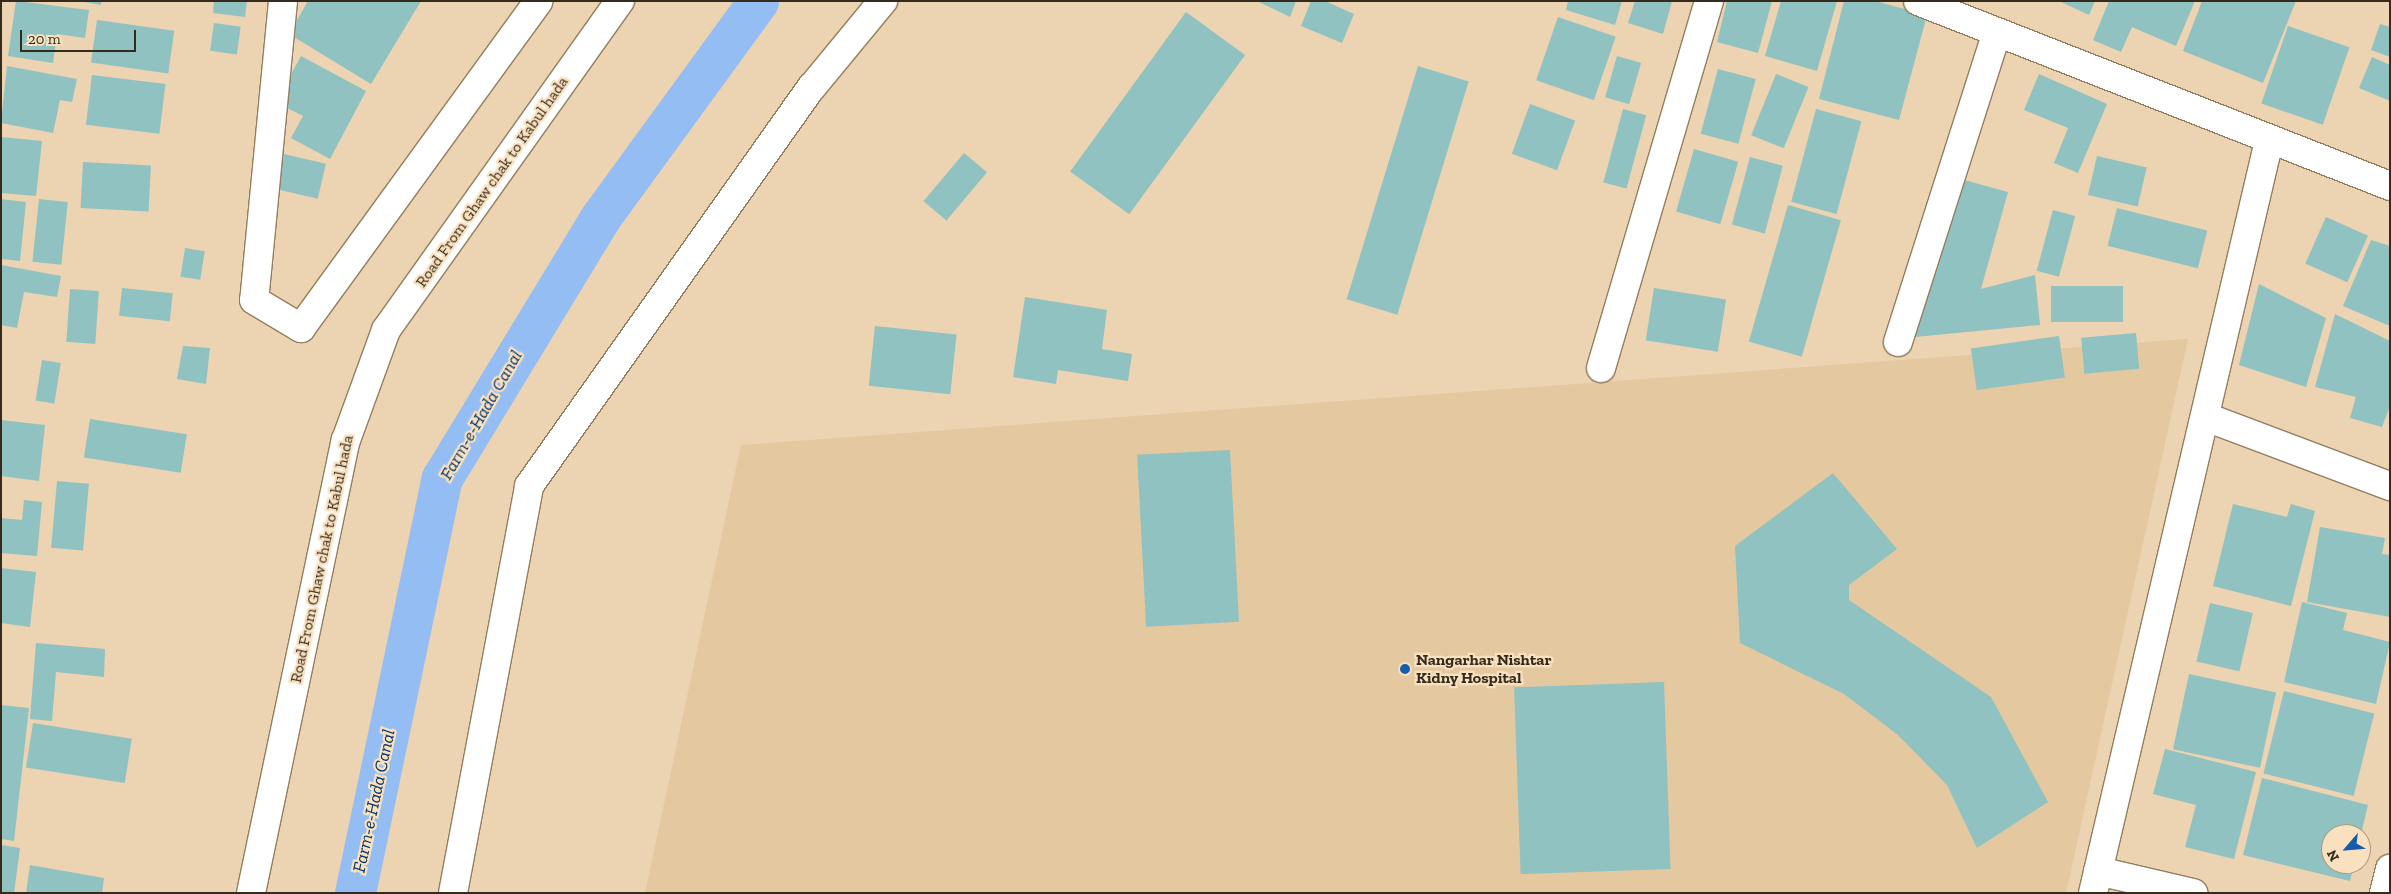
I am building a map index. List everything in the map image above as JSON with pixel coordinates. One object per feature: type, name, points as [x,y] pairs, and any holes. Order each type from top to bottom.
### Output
[{"type":"street","points":[[283,1],[254,300],[300,328],[538,1]]},
{"type":"street","name":"Road From Ghaw chak to Kabul hada","points":[[251,893],[346,440],[386,330],[620,1]]},
{"type":"street","points":[[453,893],[529,486],[812,87],[883,1]]},
{"type":"street","points":[[1601,368],[1709,1]]},
{"type":"street","points":[[1918,1],[2268,141],[2390,186]]},
{"type":"street","points":[[1898,342],[1997,32]]},
{"type":"street","points":[[2193,893],[2096,882],[2206,417],[2268,141]]},
{"type":"street","points":[[2206,417],[2390,486]]},
{"type":"street","points":[[2384,893],[2390,869]]},
{"type":"shaded area","name":"Nangarhar Nishtar Kidny Hospital","points":[[2188,339],[2066,893],[645,893],[741,445]]},
{"type":"building","points":[[16,1],[89,10],[85,38],[57,34],[53,63],[8,56]]},
{"type":"building","points":[[79,1],[101,1],[101,5]]},
{"type":"building","points":[[214,1],[247,1],[245,17],[213,13]]},
{"type":"building","points":[[308,1],[421,1],[371,84],[289,34]]},
{"type":"building","points":[[1257,1],[1296,1],[1290,17]]},
{"type":"building","points":[[1311,1],[1325,1],[1354,14],[1342,43],[1301,26]]},
{"type":"building","points":[[1568,1],[1622,1],[1615,25],[1566,10]]},
{"type":"building","points":[[1635,1],[1672,1],[1663,34],[1628,23]]},
{"type":"building","points":[[1727,1],[1772,1],[1758,53],[1717,42]]},
{"type":"building","points":[[1781,1],[1837,1],[1817,71],[1765,56]]},
{"type":"building","points":[[1844,1],[1875,1],[1927,15],[1899,120],[1819,99]]},
{"type":"building","points":[[2059,1],[2095,1],[2089,15]]},
{"type":"building","points":[[2109,1],[2195,1],[2176,46],[2132,27],[2121,52],[2093,40]]},
{"type":"building","points":[[2202,1],[2296,1],[2263,83],[2183,51]]},
{"type":"building","points":[[1186,12],[1245,55],[1129,214],[1070,171]]},
{"type":"building","points":[[1558,17],[1616,37],[1594,100],[1536,80]]},
{"type":"building","points":[[97,20],[174,31],[168,73],[91,63]]},
{"type":"building","points":[[214,23],[241,27],[237,54],[210,51]]},
{"type":"building","points":[[2380,24],[2390,27],[2390,57],[2371,50]]},
{"type":"building","points":[[2288,26],[2349,47],[2323,125],[2261,104]]},
{"type":"building","points":[[301,56],[366,91],[330,159],[291,138],[303,116],[276,102]]},
{"type":"building","points":[[1617,56],[1641,63],[1629,104],[1605,97]]},
{"type":"building","points":[[2372,57],[2390,65],[2390,101],[2359,88]]},
{"type":"building","points":[[7,66],[77,79],[72,102],[60,100],[53,133],[1,123]]},
{"type":"building","points":[[1418,66],[1469,81],[1397,315],[1347,299]]},
{"type":"building","points":[[1718,69],[1756,79],[1738,144],[1701,134]]},
{"type":"building","points":[[1776,74],[1808,87],[1784,148],[1751,135]]},
{"type":"building","points":[[2039,74],[2107,104],[2078,173],[2054,163],[2068,128],[2024,110]]},
{"type":"building","points":[[92,75],[165,84],[159,134],[86,125]]},
{"type":"building","points":[[1530,104],[1575,120],[1557,170],[1512,154]]},
{"type":"building","points":[[1623,109],[1646,115],[1627,189],[1603,182]]},
{"type":"building","points":[[1816,109],[1861,121],[1837,214],[1791,202]]},
{"type":"building","points":[[1,137],[42,141],[36,196],[1,193]]},
{"type":"building","points":[[1694,149],[1738,162],[1720,224],[1676,211]]},
{"type":"building","points":[[964,153],[987,172],[946,221],[924,201]]},
{"type":"building","points":[[284,154],[326,164],[318,199],[276,189]]},
{"type":"building","points":[[2097,156],[2147,167],[2138,206],[2088,195]]},
{"type":"building","points":[[1750,157],[1783,166],[1765,233],[1732,225]]},
{"type":"building","points":[[83,162],[151,166],[148,211],[81,208]]},
{"type":"building","points":[[1957,178],[2008,192],[1981,289],[2035,275],[2040,325],[1915,337]]},
{"type":"building","points":[[1,199],[26,202],[20,261],[1,259]]},
{"type":"building","points":[[39,199],[68,202],[61,265],[32,262]]},
{"type":"building","points":[[1788,205],[1841,220],[1802,357],[1749,341]]},
{"type":"building","points":[[2117,208],[2207,230],[2198,268],[2108,246]]},
{"type":"building","points":[[2053,210],[2075,216],[2059,277],[2037,271]]},
{"type":"building","points":[[2326,217],[2368,236],[2347,282],[2305,264]]},
{"type":"building","points":[[2371,240],[2390,246],[2390,326],[2343,306]]},
{"type":"building","points":[[185,248],[205,251],[200,280],[180,277]]},
{"type":"building","points":[[1,265],[61,276],[57,297],[24,292],[17,328],[1,325]]},
{"type":"building","points":[[2259,284],[2326,318],[2306,387],[2239,365]]},
{"type":"building","points":[[2051,286],[2123,286],[2123,322],[2051,322]]},
{"type":"building","points":[[122,288],[173,293],[170,321],[119,316]]},
{"type":"building","points":[[1654,288],[1726,299],[1718,352],[1646,340]]},
{"type":"building","points":[[70,289],[99,291],[95,344],[66,342]]},
{"type":"building","points":[[1025,297],[1107,310],[1102,349],[1132,354],[1128,381],[1058,370],[1056,384],[1013,377]]},
{"type":"building","points":[[2335,314],[2390,341],[2390,406],[2382,427],[2350,418],[2356,397],[2315,387]]},
{"type":"building","points":[[875,326],[957,335],[950,394],[869,386]]},
{"type":"building","points":[[2136,333],[2139,369],[2084,374],[2081,338]]},
{"type":"building","points":[[2059,336],[2065,378],[1977,390],[1971,348]]},
{"type":"building","points":[[183,346],[210,348],[206,384],[177,379]]},
{"type":"building","points":[[42,360],[61,363],[54,403],[36,400]]},
{"type":"building","points":[[90,419],[187,434],[181,473],[84,458]]},
{"type":"building","points":[[1,420],[45,425],[39,481],[1,476]]},
{"type":"building","points":[[1230,450],[1239,622],[1146,627],[1137,455]]},
{"type":"building","points":[[1833,473],[1897,549],[1849,585],[1849,600],[1991,697],[2048,802],[1977,848],[1947,785],[1898,735],[1844,694],[1740,643],[1735,546]]},
{"type":"building","points":[[57,481],[89,484],[83,551],[51,548]]},
{"type":"building","points":[[24,500],[42,502],[37,556],[1,553],[1,518],[22,520]]},
{"type":"building","points":[[2233,504],[2287,517],[2291,504],[2315,511],[2291,606],[2213,586]]},
{"type":"building","points":[[2320,527],[2385,538],[2382,554],[2390,555],[2390,617],[2307,602]]},
{"type":"building","points":[[1,568],[36,572],[30,627],[1,623]]},
{"type":"building","points":[[2302,602],[2347,613],[2343,630],[2390,642],[2376,704],[2284,682]]},
{"type":"building","points":[[2210,603],[2253,613],[2239,671],[2197,661]]},
{"type":"building","points":[[36,643],[105,649],[104,677],[56,672],[52,721],[30,719]]},
{"type":"building","points":[[2189,674],[2276,693],[2260,768],[2173,749]]},
{"type":"building","points":[[1664,682],[1671,869],[1521,874],[1514,687]]},
{"type":"building","points":[[2284,691],[2374,713],[2354,796],[2263,773]]},
{"type":"building","points":[[1,705],[29,708],[14,841],[1,839]]},
{"type":"building","points":[[33,723],[132,739],[125,783],[26,767]]},
{"type":"building","points":[[2165,749],[2256,772],[2234,859],[2185,847],[2196,805],[2153,794]]},
{"type":"building","points":[[2262,778],[2368,805],[2363,824],[2321,824],[2321,874],[2243,855]]},
{"type":"building","points":[[1,845],[20,848],[14,893],[1,893]]},
{"type":"building","points":[[30,865],[104,878],[102,893],[26,893]]},
{"type":"building","points":[[2321,874],[2352,874],[2350,881]]},
{"type":"waterway","name":"Farm-e-Hada Canal","points":[[355,893],[442,478],[600,218],[758,1]]},
{"type":"place","name":"Nangarhar Nishtar Kidny Hospital","points":[[1405,669]]}]
